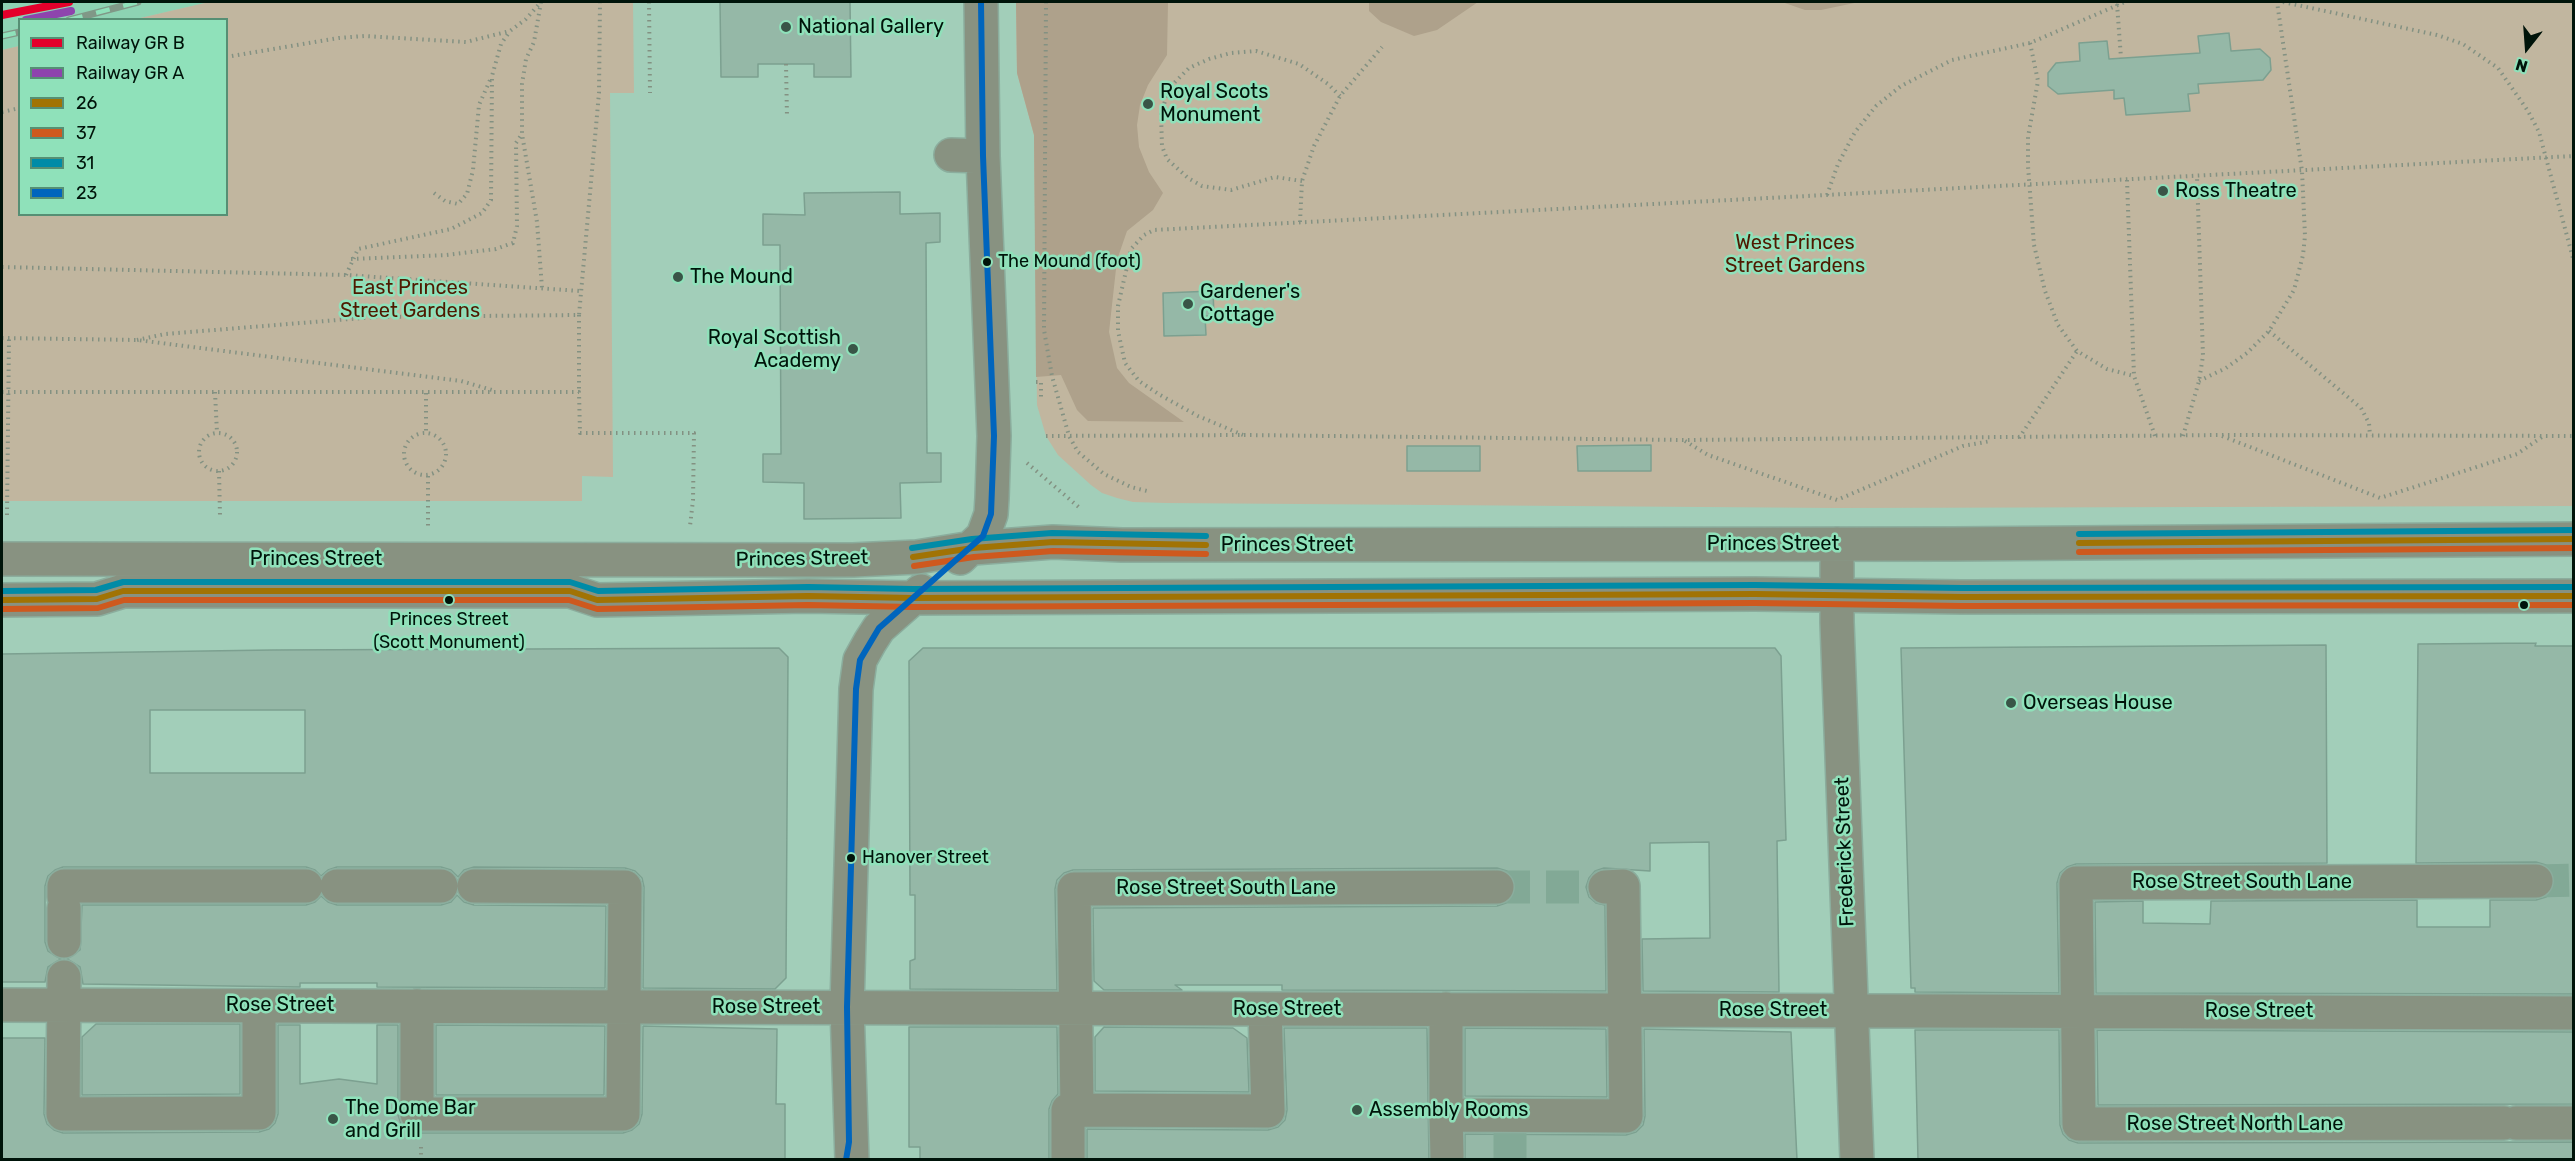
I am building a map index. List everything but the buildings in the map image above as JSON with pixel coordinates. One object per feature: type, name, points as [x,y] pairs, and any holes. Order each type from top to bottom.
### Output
[{"type":"street","points":[[849,1154],[848,1007],[856,689],[860,660],[879,628],[973,548],[983,536],[991,514],[994,436],[983,156],[981,2]]},
{"type":"street","points":[[951,155],[983,156]]},
{"type":"street","name":"Princes Street","points":[[2,559],[853,560],[917,557],[973,548],[1053,542],[1122,545],[1837,544],[2574,539]]},
{"type":"street","name":"Frederick Street","points":[[1837,544],[1857,1160]]},
{"type":"street","name":"Princes Street","points":[[2,600],[97,599],[123,591],[570,591],[597,600],[808,596],[913,598],[1755,594],[2574,596]]},
{"type":"street","name":"Rose Street South Lane","points":[[2077,1011],[2076,883],[2535,881]]},
{"type":"street","points":[[64,941],[64,886],[441,886]]},
{"type":"street","points":[[417,1006],[417,1114],[623,1114],[625,887],[474,886]]},
{"type":"street","points":[[1446,1114],[1510,1124],[1626,1116],[1623,886],[1605,887]]},
{"type":"street","name":"Rose Street South Lane","points":[[1075,1008],[1074,889],[1497,887]]},
{"type":"street","points":[[64,991],[63,1114],[81,1122],[259,1113],[259,1005]]},
{"type":"street","name":"Rose Street","points":[[2,1005],[64,991],[259,1005],[2574,1012]]},
{"type":"street","points":[[1075,1008],[1077,1110]]},
{"type":"street","points":[[1068,1160],[1068,1110],[1268,1111],[1265,1009]]},
{"type":"street","points":[[1446,1009],[1447,1156]]},
{"type":"street","name":"Rose Street North Lane","points":[[2077,1011],[2079,1124],[2574,1123]]},
{"type":"path","points":[[346,275],[351,259],[358,249],[451,229],[482,213],[490,200],[492,76],[497,53],[510,31],[526,19],[541,2]]},
{"type":"path","points":[[541,2],[534,42],[526,59],[522,84],[522,134],[537,222],[542,288]]},
{"type":"path","points":[[600,2],[599,93],[580,291],[580,433],[694,433],[693,500],[690,526]]},
{"type":"path","points":[[649,2],[650,93]]},
{"type":"path","points":[[1046,2],[1044,330],[1052,376],[1069,436],[1078,452],[1090,465],[1117,481],[1147,491]]},
{"type":"path","points":[[1827,195],[1838,164],[1855,132],[1876,106],[1901,86],[1952,60],[2030,43],[2125,2]]},
{"type":"path","points":[[2199,381],[2233,363],[2269,330],[2294,290],[2303,255],[2305,236],[2302,171],[2277,2]]},
{"type":"path","points":[[2283,2],[2345,13],[2463,44],[2498,68],[2510,83],[2539,132],[2574,262]]},
{"type":"path","points":[[2117,4],[2121,58]]},
{"type":"path","points":[[228,57],[315,40],[364,36],[466,42],[510,31]]},
{"type":"path","points":[[2030,43],[2038,81],[2028,137],[2029,184],[2034,245],[2045,291],[2058,325],[2077,351],[2107,369],[2134,376]]},
{"type":"path","points":[[1300,222],[1302,181],[1314,146],[1340,96],[1382,47]]},
{"type":"path","points":[[1302,181],[1275,177],[1231,190],[1202,186],[1188,178],[1167,159],[1162,146],[1161,114],[1169,88],[1189,68],[1209,59],[1232,53],[1256,51],[1299,64],[1328,84],[1340,96]]},
{"type":"path","points":[[786,64],[787,117]]},
{"type":"path","points":[[434,193],[445,201],[459,204],[467,194],[473,170],[479,105],[492,76]]},
{"type":"path","points":[[2,112],[18,108]]},
{"type":"path","points":[[351,259],[446,255],[496,249],[513,243],[517,226],[516,143],[522,134]]},
{"type":"path","points":[[1244,435],[1198,416],[1160,395],[1139,381],[1125,363],[1118,331],[1118,314],[1127,260],[1136,242],[1154,230],[2574,156]]},
{"type":"path","points":[[2183,436],[2199,381],[2203,356],[2197,176]]},
{"type":"path","points":[[2127,180],[2134,376],[2155,436]]},
{"type":"path","points":[[2,267],[346,275],[580,291]]},
{"type":"path","points":[[137,340],[165,334],[375,317],[579,315]]},
{"type":"path","points":[[2269,330],[2361,408],[2368,419],[2370,436]]},
{"type":"path","points":[[2,338],[137,340],[451,379],[497,392]]},
{"type":"path","points":[[7,515],[9,338]]},
{"type":"path","points":[[2019,438],[2077,351]]},
{"type":"path","points":[[1036,382],[1041,382],[1041,400]]},
{"type":"path","points":[[2,392],[579,392]]},
{"type":"path","points":[[215,392],[217,433]]},
{"type":"path","points":[[426,393],[426,433]]},
{"type":"path","points":[[217,433],[231,438],[236,452],[232,465],[219,471],[207,468],[199,453],[202,442],[217,433]]},
{"type":"path","points":[[426,433],[439,438],[446,450],[444,465],[439,471],[428,476],[414,472],[408,467],[403,454],[413,436],[426,433]]},
{"type":"path","points":[[1046,436],[1244,435],[1684,440],[2003,439],[2219,435],[2574,436]]},
{"type":"path","points":[[2219,435],[2380,498],[2517,454],[2542,437]]},
{"type":"path","points":[[994,436],[1083,510]]},
{"type":"path","points":[[1684,440],[1708,455],[1838,500],[1963,446],[2003,439]]},
{"type":"path","points":[[219,471],[220,516]]},
{"type":"path","points":[[428,476],[428,501]]},
{"type":"path","points":[[1838,500],[1838,508]]},
{"type":"shaded area","points":[[2,2],[209,2],[140,18],[18,18],[18,46],[2,50]]},
{"type":"shaded area","points":[[1016,2],[1168,2],[1167,55],[1148,85],[1140,105],[1137,125],[1139,147],[1149,172],[1163,193],[1153,210],[1127,231],[1117,260],[1109,332],[1117,368],[1129,383],[1184,422],[1088,421],[1077,410],[1061,375],[1036,377],[1034,135],[1017,73]]},
{"type":"shaded area","points":[[1369,2],[1478,2],[1437,30],[1414,36],[1381,22],[1369,11]]},
{"type":"shaded area","points":[[1782,2],[1859,2],[1821,10],[1805,10]]},
{"type":"green space","name":"East Princes Street Gardens","points":[[209,2],[633,2],[634,93],[610,93],[613,477],[582,476],[582,501],[2,501],[2,50],[18,46],[18,216],[228,216],[228,18],[140,18]]},
{"type":"green space","name":"West Princes Street Gardens","points":[[1016,2],[2573,2],[2573,506],[1837,508],[1166,503],[1133,502],[1117,498],[1102,493],[1091,485],[1058,455],[1046,436],[1037,405],[1034,135],[1017,73]]},
{"type":"tunnel","points":[[2536,881],[2574,880]]},
{"type":"tunnel","points":[[1497,887],[1605,887]]},
{"type":"tunnel","points":[[1510,1133],[1510,1160]]},
{"type":"railway","points":[[77,18],[138,2]]},
{"type":"railway","points":[[2,36],[18,32]]},
{"type":"transit line","points":[[2,15],[69,2]]},
{"type":"transit line","name":"23","points":[[846,1160],[849,1142],[847,1007],[856,689],[860,660],[879,628],[983,536],[991,514],[994,436],[983,156],[981,2]]},
{"type":"transit line","points":[[36,18],[71,11]]},
{"type":"transit line","name":"31","points":[[2079,534],[2574,530]]},
{"type":"transit line","name":"31","points":[[912,548],[972,539],[1052,533],[1206,536]]},
{"type":"transit line","name":"26","points":[[2079,543],[2574,539]]},
{"type":"transit line","name":"26","points":[[913,557],[973,548],[1053,542],[1206,545]]},
{"type":"transit line","name":"37","points":[[2079,552],[2574,548]]},
{"type":"transit line","name":"37","points":[[914,566],[974,557],[1053,551],[1206,554]]},
{"type":"transit line","name":"31","points":[[2,591],[96,590],[123,582],[570,582],[598,591],[808,587],[913,589],[1755,585],[1962,588],[2574,587]]},
{"type":"transit line","name":"26","points":[[2,600],[97,599],[123,591],[570,591],[597,600],[808,596],[913,598],[1755,594],[1962,597],[2574,596]]},
{"type":"transit line","name":"37","points":[[2,609],[98,608],[124,600],[569,600],[597,609],[808,605],[913,607],[1755,603],[1962,606],[2574,605]]},
{"type":"place","name":"National Gallery","points":[[786,27]]},
{"type":"place","name":"Royal Scots Monument","points":[[1148,104]]},
{"type":"place","name":"Ross Theatre","points":[[2163,191]]},
{"type":"place","name":"The Mound (foot)","points":[[987,262]]},
{"type":"place","name":"The Mound","points":[[678,277]]},
{"type":"place","name":"Gardener's Cottage","points":[[1188,304]]},
{"type":"place","name":"Royal Scottish Academy","points":[[853,349]]},
{"type":"place","name":"Princes Street (Scott Monument)","points":[[449,600]]},
{"type":"place","name":"Overseas House","points":[[2011,703]]},
{"type":"place","name":"Hanover Street","points":[[851,858]]},
{"type":"place","name":"Assembly Rooms","points":[[1357,1110]]},
{"type":"place","name":"The Dome Bar and Grill","points":[[333,1119]]}]
